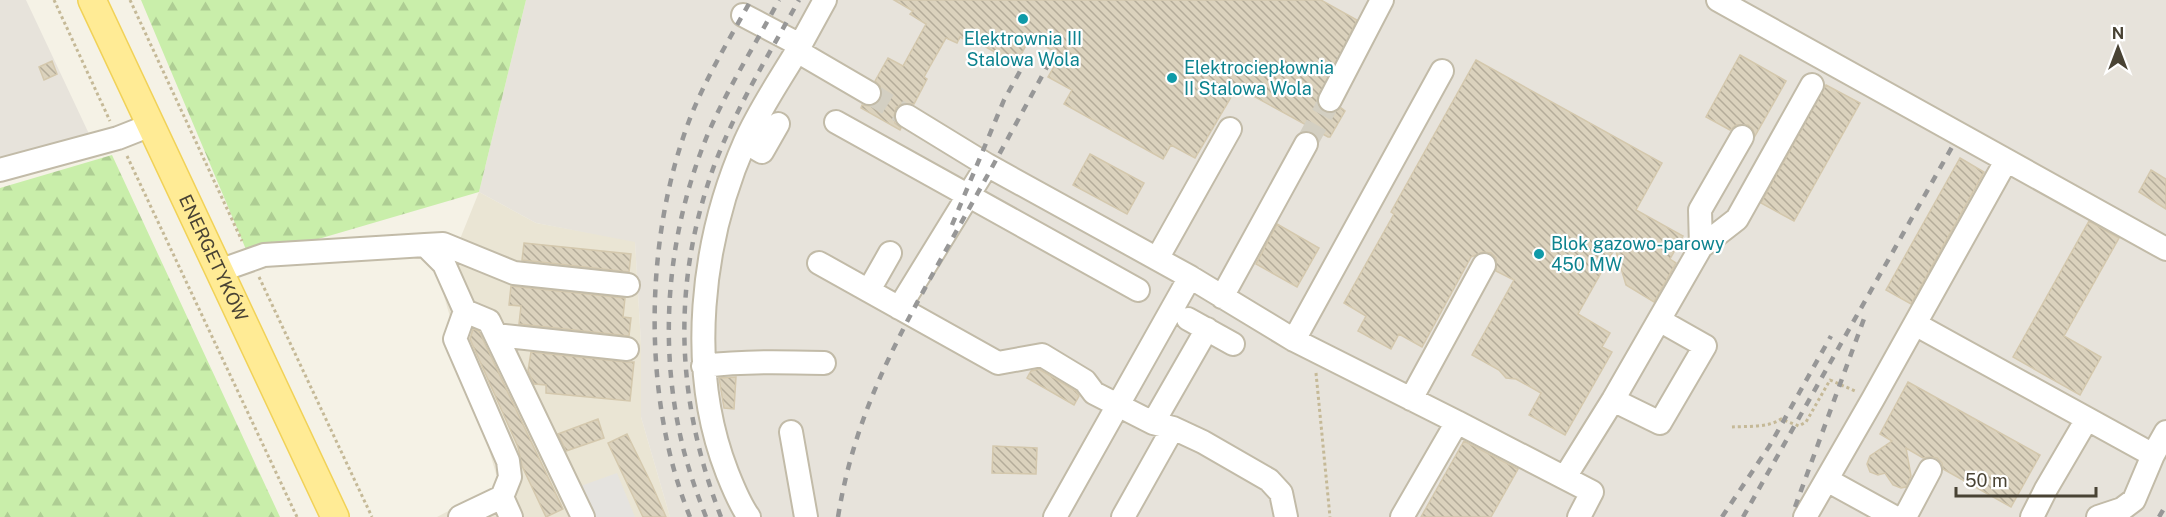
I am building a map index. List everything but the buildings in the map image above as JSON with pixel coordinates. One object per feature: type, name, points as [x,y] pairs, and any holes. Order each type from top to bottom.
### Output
[{"type":"main road","name":"ENERGETYKÓW","points":[[92,0],[335,517]]},
{"type":"lane","points":[[749,517],[732,486],[710,421],[704,366],[704,314],[724,202],[745,142],[758,115],[825,0]]},
{"type":"lane","points":[[1330,100],[1382,0]]},
{"type":"lane","points":[[1718,0],[2166,249]]},
{"type":"lane","points":[[743,15],[869,93]]},
{"type":"lane","points":[[1294,340],[1442,71]]},
{"type":"lane","points":[[1565,477],[1613,400],[1701,247],[1737,219],[1812,85]]},
{"type":"lane","points":[[907,116],[987,165],[1190,277],[1294,340],[1592,492],[1579,517]]},
{"type":"lane","points":[[836,122],[1138,290]]},
{"type":"lane","points":[[745,142],[762,152],[778,124]]},
{"type":"lane","points":[[0,170],[118,138],[151,125]]},
{"type":"lane","points":[[1157,259],[1230,129]]},
{"type":"lane","points":[[1701,247],[1700,210],[1742,137]]},
{"type":"lane","points":[[1222,297],[1306,144]]},
{"type":"lane","points":[[1805,517],[2006,161]]},
{"type":"lane","points":[[899,308],[987,165]]},
{"type":"lane","points":[[219,271],[264,255],[443,244],[514,273],[628,285]]},
{"type":"lane","points":[[425,245],[444,264],[465,311],[489,321],[583,517]]},
{"type":"lane","points":[[869,290],[890,254]]},
{"type":"lane","points":[[819,263],[998,363],[1042,355],[1085,381],[1094,393],[1203,442],[1269,480],[1281,493],[1286,517]]},
{"type":"lane","points":[[1412,399],[1485,265]]},
{"type":"lane","points":[[1055,517],[1190,277]]},
{"type":"lane","points":[[460,517],[506,507],[510,477],[508,461],[455,339],[465,311]]},
{"type":"lane","points":[[1613,400],[1660,423],[1672,404],[1705,346],[1659,320]]},
{"type":"lane","points":[[1123,517],[1163,425],[1197,324],[1233,344]]},
{"type":"lane","points":[[1915,324],[2153,455]]},
{"type":"lane","points":[[496,335],[627,349]]},
{"type":"lane","points":[[1008,361],[1028,375]]},
{"type":"lane","points":[[704,366],[769,362],[824,363]]},
{"type":"lane","points":[[2032,517],[2087,419]]},
{"type":"lane","points":[[1402,517],[1457,422]]},
{"type":"lane","points":[[791,432],[806,517]]},
{"type":"lane","points":[[2098,517],[2122,509],[2134,500],[2153,455],[2166,432]]},
{"type":"lane","points":[[1905,517],[1930,470]]},
{"type":"lane","points":[[1827,480],[1894,517]]},
{"type":"path","points":[[54,0],[297,517]]},
{"type":"path","points":[[1315,368],[1330,517]]},
{"type":"path","points":[[1731,427],[1776,423],[1781,419],[1796,426],[1801,425],[1806,422],[1830,380],[1873,399]]},
{"type":"shaded area","points":[[0,0],[26,0],[90,136],[0,158]]},
{"type":"shaded area","points":[[526,0],[2166,0],[2166,517],[670,517],[641,417],[641,344],[635,242],[536,223],[479,192]]},
{"type":"shaded area","points":[[479,192],[536,223],[635,241],[641,344],[641,417],[670,517],[437,517],[499,484],[441,286]]},
{"type":"shaded area","points":[[617,473],[635,517],[593,517],[578,487]]},
{"type":"green space","points":[[141,0],[526,0],[479,192],[250,259]]},
{"type":"green space","points":[[112,155],[280,517],[0,517],[0,188]]},
{"type":"tunnel","points":[[869,93],[907,116]]},
{"type":"tunnel","points":[[1306,144],[1330,100]]},
{"type":"railway","points":[[690,517],[674,471],[663,422],[657,371],[655,319],[657,267],[663,216],[674,167],[695,105],[751,0]]},
{"type":"railway","points":[[706,517],[686,459],[674,401],[669,324],[676,247],[683,210],[707,136],[732,84],[779,0]]},
{"type":"railway","points":[[721,517],[695,430],[688,386],[684,342],[685,299],[691,255],[700,210],[723,144],[732,123],[799,0]]},
{"type":"railway","points":[[952,225],[1004,100],[1029,55]]},
{"type":"railway","points":[[838,517],[856,442],[868,407],[897,341],[1048,65]]},
{"type":"railway","points":[[1743,517],[1952,147]]},
{"type":"railway","points":[[1795,507],[1865,316]]},
{"type":"railway","points":[[1722,517],[1770,445],[1831,336]]},
{"type":"railway","points":[[2159,517],[2166,505]]},
{"type":"place","name":"Elektrownia III Stalowa Wola","points":[[1023,19]]},
{"type":"place","name":"Elektrociepłownia II Stalowa Wola","points":[[1172,78]]},
{"type":"place","name":"Blok gazowo-parowy 450 MW","points":[[1539,254]]}]
